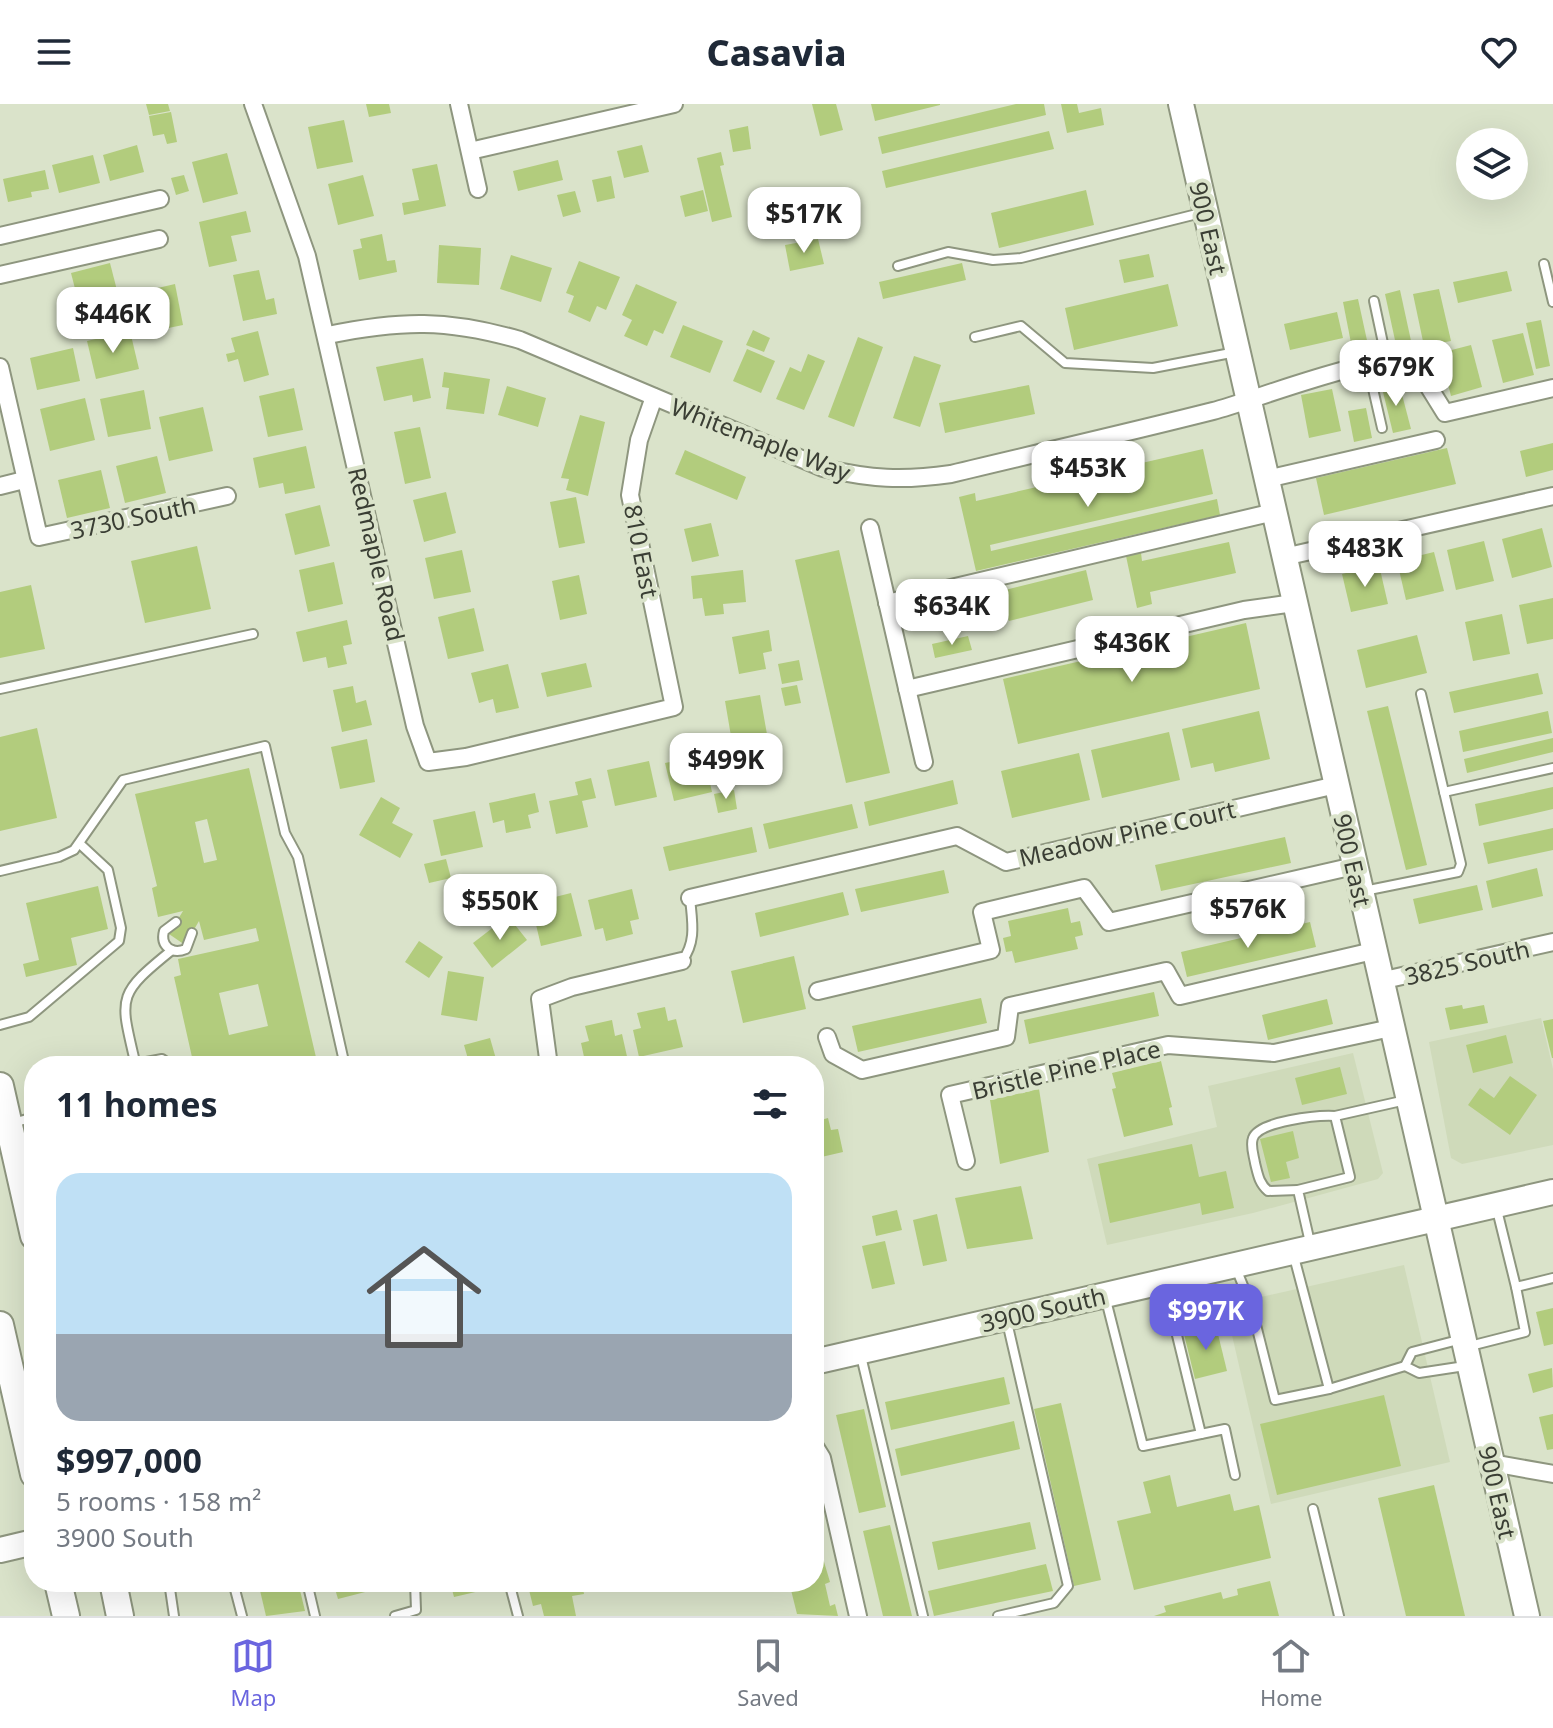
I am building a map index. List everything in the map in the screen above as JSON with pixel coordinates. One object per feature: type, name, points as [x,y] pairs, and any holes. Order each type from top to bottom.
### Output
[{"type":"main road","name":"900 East","points":[[1181,104],[1527,1616]]},
{"type":"main road","points":[[0,1086],[21,1121],[24,1148]]},
{"type":"main road","name":"3900 South","points":[[824,1360],[1553,1193]]},
{"type":"main road","points":[[0,1325],[24,1430]]},
{"type":"main road","points":[[0,1550],[24,1544]]},
{"type":"main road","points":[[60,1592],[66,1616]]},
{"type":"main road","points":[[115,1592],[120,1616]]},
{"type":"street","name":"Redmaple Road","points":[[253,104],[307,256],[328,335],[415,726],[428,762],[466,757],[674,707]]},
{"type":"street","points":[[459,104],[478,189]]},
{"type":"street","points":[[470,151],[674,104]]},
{"type":"street","points":[[0,236],[160,199]]},
{"type":"street","points":[[0,275],[159,239]]},
{"type":"street","name":"Whitemaple Way","points":[[328,335],[404,323],[440,322],[488,331],[520,340],[823,468],[866,478],[906,480],[951,474],[1216,411],[1285,386],[1388,363]]},
{"type":"street","points":[[1388,363],[1414,363],[1445,413],[1553,388]]},
{"type":"street","points":[[0,367],[24,480],[0,486]]},
{"type":"street","name":"810 East","points":[[654,397],[639,440],[630,495],[674,707]]},
{"type":"street","points":[[1267,479],[1436,440]]},
{"type":"street","name":"3730 South","points":[[24,480],[39,537],[227,496]]},
{"type":"street","points":[[1284,557],[1553,496]]},
{"type":"street","points":[[887,603],[1274,512]]},
{"type":"street","points":[[870,528],[924,762]]},
{"type":"street","points":[[907,689],[1244,610],[1294,603]]},
{"type":"street","name":"Meadow Pine Court","points":[[690,898],[957,836],[1006,862],[1336,785]]},
{"type":"street","points":[[818,991],[991,950],[982,912],[1084,888],[1109,922],[1354,866]]},
{"type":"street","name":"3825 South","points":[[1380,981],[1553,942]]},
{"type":"street","points":[[827,1037],[833,1054],[862,1070],[1006,1037],[1010,1006],[1166,971],[1180,996],[1373,951]]},
{"type":"street","points":[[548,1056],[540,999],[572,987],[682,961]]},
{"type":"street","name":"Bristle Pine Place","points":[[966,1161],[950,1095],[1168,1045],[1274,1053],[1391,1028]]},
{"type":"street","points":[[1492,1463],[1553,1474]]},
{"type":"street","points":[[824,1467],[858,1616]]},
{"type":"lane","points":[[898,266],[948,252],[993,260],[1021,258],[1205,211]]},
{"type":"lane","points":[[1544,264],[1553,302]]},
{"type":"lane","points":[[1374,301],[1388,363]]},
{"type":"lane","points":[[975,337],[1021,326],[1065,363],[1153,368],[1237,352]]},
{"type":"lane","points":[[1368,367],[1382,428]]},
{"type":"lane","points":[[0,689],[253,634]]},
{"type":"lane","points":[[1360,892],[1458,872],[1461,864],[1421,694]]},
{"type":"lane","points":[[0,871],[59,857],[80,844],[123,780],[265,746],[285,833],[298,857],[343,1056]]},
{"type":"lane","points":[[1444,792],[1553,768]]},
{"type":"lane","points":[[0,1025],[29,1017],[119,941],[121,928],[108,870],[80,844]]},
{"type":"lane","points":[[682,961],[691,949],[690,898]]},
{"type":"lane","points":[[172,950],[165,944],[163,935],[167,927],[176,922]]},
{"type":"lane","points":[[134,1056],[123,1004],[129,988],[172,950],[186,949],[192,933]]},
{"type":"lane","points":[[1335,1116],[1350,1177],[1298,1190],[1268,1191],[1260,1184],[1252,1148],[1253,1137],[1261,1128],[1315,1115],[1335,1116],[1409,1099]]},
{"type":"lane","points":[[1298,1190],[1302,1250],[1329,1389]]},
{"type":"lane","points":[[1235,1265],[1251,1305],[1275,1400],[1329,1389],[1405,1366],[1419,1373],[1466,1350],[1525,1332],[1496,1205]]},
{"type":"lane","points":[[1516,1287],[1553,1278]]},
{"type":"lane","points":[[1164,1281],[1201,1434]]},
{"type":"lane","points":[[1104,1295],[1143,1446],[1225,1429],[1235,1475]]},
{"type":"lane","points":[[998,1616],[1054,1603],[1068,1586],[1006,1318]]},
{"type":"lane","points":[[1405,1366],[1412,1352],[1466,1350]]},
{"type":"lane","points":[[860,1351],[923,1616]]},
{"type":"lane","points":[[1313,1509],[1339,1616]]},
{"type":"lane","points":[[170,1592],[174,1616]]},
{"type":"lane","points":[[236,1592],[242,1616]]},
{"type":"lane","points":[[309,1592],[315,1616]]},
{"type":"lane","points":[[395,1616],[416,1610],[415,1592]]},
{"type":"lane","points":[[512,1592],[518,1616]]},
{"type":"shaded area","points":[[1541,1018],[1553,1069],[1553,1145],[1462,1164],[1451,1158],[1429,1042]]},
{"type":"shaded area","points":[[1353,1053],[1383,1173],[1378,1179],[1253,1213],[1107,1245],[1087,1159],[1217,1127],[1208,1086]]},
{"type":"shaded area","points":[[1404,1265],[1450,1462],[1271,1504],[1225,1305]]},
{"type":"building","points":[[146,104],[168,104],[170,111],[149,115]]},
{"type":"building","points":[[366,104],[389,104],[391,113],[369,117]]},
{"type":"building","points":[[812,104],[836,104],[843,130],[820,136]]},
{"type":"building","points":[[871,104],[940,104],[940,105],[875,121]]},
{"type":"building","points":[[1016,104],[1044,104],[1046,115],[882,154],[878,137]]},
{"type":"building","points":[[1061,104],[1077,104],[1079,113],[1101,108],[1104,125],[1067,133]]},
{"type":"building","points":[[171,112],[177,142],[167,144],[164,134],[153,136],[149,116]]},
{"type":"building","points":[[344,120],[353,162],[317,169],[308,127]]},
{"type":"building","points":[[748,126],[751,149],[733,152],[729,130]]},
{"type":"building","points":[[1049,131],[1054,149],[886,188],[882,171]]},
{"type":"building","points":[[137,145],[144,172],[110,181],[103,155]]},
{"type":"building","points":[[642,145],[649,172],[624,178],[617,151]]},
{"type":"building","points":[[721,152],[724,165],[720,166],[732,217],[712,222],[697,158]]},
{"type":"building","points":[[227,153],[238,194],[203,203],[192,162]]},
{"type":"building","points":[[93,155],[100,183],[59,193],[52,165]]},
{"type":"building","points":[[558,160],[563,180],[518,191],[513,171]]},
{"type":"building","points":[[437,164],[446,206],[404,215],[402,203],[419,200],[412,169]]},
{"type":"building","points":[[45,170],[49,189],[31,192],[32,197],[8,202],[3,179]]},
{"type":"building","points":[[184,175],[189,191],[176,195],[171,178]]},
{"type":"building","points":[[363,175],[374,216],[338,225],[328,184]]},
{"type":"building","points":[[611,176],[615,198],[597,202],[592,180]]},
{"type":"building","points":[[703,190],[708,211],[685,217],[680,196]]},
{"type":"building","points":[[1086,190],[1094,225],[999,248],[991,213]]},
{"type":"building","points":[[575,191],[581,212],[563,217],[557,195]]},
{"type":"building","points":[[246,211],[251,232],[231,236],[237,261],[209,267],[199,222]]},
{"type":"building","points":[[382,234],[387,261],[395,260],[397,272],[359,280],[353,250],[362,248],[360,239]]},
{"type":"building","points":[[818,239],[824,264],[790,271],[785,245]]},
{"type":"building","points":[[439,245],[481,248],[479,285],[437,283]]},
{"type":"building","points":[[1149,254],[1154,277],[1124,283],[1119,260]]},
{"type":"building","points":[[511,255],[552,268],[541,302],[500,289]]},
{"type":"building","points":[[579,261],[620,277],[606,310],[597,306],[590,322],[568,312],[574,296],[566,293]]},
{"type":"building","points":[[110,263],[120,302],[81,312],[71,273]]},
{"type":"building","points":[[962,263],[966,280],[883,299],[879,282]]},
{"type":"building","points":[[259,270],[266,300],[274,298],[277,314],[243,321],[233,275]]},
{"type":"building","points":[[1507,271],[1512,291],[1458,303],[1453,282]]},
{"type":"building","points":[[175,284],[183,325],[144,333],[136,293]]},
{"type":"building","points":[[636,284],[677,302],[663,334],[654,330],[647,346],[624,336],[632,320],[622,315]]},
{"type":"building","points":[[1168,284],[1178,326],[1074,350],[1065,308]]},
{"type":"building","points":[[1439,289],[1451,341],[1424,346],[1413,294]]},
{"type":"building","points":[[1400,290],[1413,350],[1398,354],[1385,294]]},
{"type":"building","points":[[1358,299],[1368,345],[1352,348],[1343,302]]},
{"type":"building","points":[[1337,312],[1343,338],[1290,350],[1284,324]]},
{"type":"building","points":[[1541,320],[1550,366],[1536,369],[1526,323]]},
{"type":"building","points":[[683,325],[723,341],[710,373],[670,357]]},
{"type":"building","points":[[753,330],[770,338],[764,352],[746,345]]},
{"type":"building","points":[[130,331],[139,369],[96,379],[87,341]]},
{"type":"building","points":[[258,331],[269,375],[244,382],[238,359],[228,362],[226,354],[235,352],[231,338]]},
{"type":"building","points":[[1523,333],[1534,375],[1503,383],[1492,340]]},
{"type":"building","points":[[858,337],[883,347],[854,427],[828,417]]},
{"type":"building","points":[[1471,345],[1482,387],[1451,396],[1440,353]]},
{"type":"building","points":[[73,348],[80,381],[37,390],[30,358]]},
{"type":"building","points":[[747,349],[775,361],[761,393],[733,381]]},
{"type":"building","points":[[808,354],[825,361],[804,410],[776,399],[790,367],[801,372]]},
{"type":"building","points":[[914,356],[941,365],[920,427],[893,418]]},
{"type":"building","points":[[423,358],[431,398],[413,402],[412,395],[384,401],[376,367]]},
{"type":"building","points":[[444,372],[490,379],[484,414],[446,409],[449,388],[442,387]]},
{"type":"building","points":[[1399,383],[1411,429],[1393,433],[1382,388]]},
{"type":"building","points":[[1029,385],[1035,414],[945,433],[939,403]]},
{"type":"building","points":[[507,386],[546,398],[538,427],[498,415]]},
{"type":"building","points":[[294,388],[303,430],[268,437],[259,396]]},
{"type":"building","points":[[1332,389],[1341,431],[1309,438],[1301,395]]},
{"type":"building","points":[[144,390],[151,429],[108,437],[100,399]]},
{"type":"building","points":[[85,398],[95,440],[50,451],[40,409]]},
{"type":"building","points":[[203,407],[213,451],[169,461],[159,417]]},
{"type":"building","points":[[1366,408],[1372,438],[1354,442],[1348,411]]},
{"type":"building","points":[[580,415],[605,422],[588,496],[566,490],[569,479],[561,478]]},
{"type":"building","points":[[420,427],[431,478],[405,484],[394,432]]},
{"type":"building","points":[[1553,443],[1553,470],[1526,477],[1520,451]]},
{"type":"building","points":[[306,446],[315,488],[285,494],[283,483],[259,488],[253,458]]},
{"type":"building","points":[[1447,448],[1456,484],[1324,515],[1316,478]]},
{"type":"building","points":[[1203,449],[1213,494],[990,545],[991,551],[1217,499],[1220,515],[976,571],[959,497],[975,493],[976,501]]},
{"type":"building","points":[[685,450],[746,477],[737,500],[675,474]]},
{"type":"building","points":[[157,456],[166,493],[125,503],[116,466]]},
{"type":"building","points":[[101,470],[110,508],[67,518],[58,480]]},
{"type":"building","points":[[446,492],[456,533],[424,542],[413,500]]},
{"type":"building","points":[[576,497],[585,543],[559,548],[550,502]]},
{"type":"building","points":[[320,505],[330,546],[295,555],[285,514]]},
{"type":"building","points":[[711,523],[719,556],[692,562],[684,529]]},
{"type":"building","points":[[1542,528],[1552,567],[1512,578],[1502,539]]},
{"type":"building","points":[[1484,541],[1494,581],[1456,590],[1447,550]]},
{"type":"building","points":[[1229,542],[1236,573],[1150,592],[1152,604],[1137,608],[1126,556],[1141,553],[1142,561]]},
{"type":"building","points":[[197,546],[211,609],[145,623],[131,561]]},
{"type":"building","points":[[462,550],[471,592],[434,599],[425,558]]},
{"type":"building","points":[[839,550],[890,773],[846,783],[795,560]]},
{"type":"building","points":[[1434,552],[1444,591],[1406,600],[1397,561]]},
{"type":"building","points":[[334,562],[343,604],[308,612],[299,570]]},
{"type":"building","points":[[1379,565],[1388,604],[1351,612],[1342,574]]},
{"type":"building","points":[[743,570],[746,602],[723,604],[724,614],[705,616],[702,598],[693,599],[691,576]]},
{"type":"building","points":[[1086,570],[1093,600],[1009,621],[1001,591]]},
{"type":"building","points":[[579,575],[587,614],[560,620],[552,581]]},
{"type":"building","points":[[31,585],[45,649],[0,658],[0,592]]},
{"type":"building","points":[[1553,598],[1553,639],[1527,644],[1519,605]]},
{"type":"building","points":[[474,608],[484,651],[448,659],[438,617]]},
{"type":"building","points":[[1502,614],[1510,654],[1473,661],[1465,622]]},
{"type":"building","points":[[347,620],[352,644],[343,646],[347,664],[328,668],[326,657],[303,662],[296,632]]},
{"type":"building","points":[[1246,623],[1260,689],[1018,744],[1003,679]]},
{"type":"building","points":[[769,630],[772,651],[763,653],[766,669],[739,674],[732,637]]},
{"type":"building","points":[[1417,635],[1427,673],[1366,688],[1357,650]]},
{"type":"building","points":[[968,636],[972,650],[935,658],[932,644]]},
{"type":"building","points":[[799,660],[803,680],[782,684],[778,664]]},
{"type":"building","points":[[586,663],[592,687],[547,697],[541,673]]},
{"type":"building","points":[[508,664],[519,708],[496,713],[493,699],[479,703],[471,673]]},
{"type":"building","points":[[1538,673],[1543,694],[1454,713],[1449,692]]},
{"type":"building","points":[[797,685],[801,703],[785,706],[781,688]]},
{"type":"building","points":[[353,686],[356,703],[366,700],[372,725],[342,732],[333,690]]},
{"type":"building","points":[[760,695],[770,751],[774,750],[776,761],[751,766],[746,739],[732,742],[725,701]]},
{"type":"building","points":[[1388,706],[1427,865],[1406,870],[1367,711]]},
{"type":"building","points":[[1259,711],[1270,759],[1215,772],[1213,763],[1191,768],[1182,729]]},
{"type":"building","points":[[1548,711],[1552,733],[1463,752],[1459,731]]},
{"type":"building","points":[[37,728],[57,818],[0,831],[0,737]]},
{"type":"building","points":[[1169,732],[1180,780],[1102,798],[1091,750]]},
{"type":"building","points":[[1553,738],[1553,752],[1467,773],[1464,759]]},
{"type":"building","points":[[367,739],[375,782],[340,789],[331,747]]},
{"type":"building","points":[[1079,753],[1090,800],[1012,818],[1001,771]]},
{"type":"building","points":[[695,757],[699,776],[708,774],[712,792],[674,801],[665,763]]},
{"type":"building","points":[[649,761],[657,797],[615,806],[607,770]]},
{"type":"building","points":[[249,768],[316,1056],[192,1056],[174,977],[181,975],[178,959],[259,941],[256,928],[204,940],[199,921],[185,945],[169,934],[183,911],[158,917],[152,888],[157,886],[135,794]],"holes":[[[207,819],[217,860],[204,863],[195,822]],[[258,984],[268,1026],[229,1035],[219,993]]]},
{"type":"building","points":[[591,778],[596,798],[582,801],[588,827],[556,834],[549,801],[578,795],[575,782]]},
{"type":"building","points":[[953,780],[958,804],[869,826],[864,802]]},
{"type":"building","points":[[1553,787],[1553,809],[1479,826],[1475,804]]},
{"type":"building","points":[[734,790],[737,809],[718,813],[714,794]]},
{"type":"building","points":[[535,793],[539,812],[528,815],[531,828],[506,833],[504,820],[493,823],[489,803]]},
{"type":"building","points":[[381,797],[400,808],[392,823],[413,834],[400,858],[359,835]]},
{"type":"building","points":[[852,804],[858,828],[769,849],[763,824]]},
{"type":"building","points":[[475,811],[483,847],[441,856],[433,820]]},
{"type":"building","points":[[752,827],[757,852],[669,871],[663,847]]},
{"type":"building","points":[[1553,828],[1553,850],[1488,864],[1483,843]]},
{"type":"building","points":[[1285,837],[1291,863],[1161,891],[1155,865]]},
{"type":"building","points":[[446,859],[451,878],[429,883],[424,864]]},
{"type":"building","points":[[1537,868],[1543,896],[1492,908],[1486,881]]},
{"type":"building","points":[[944,870],[949,893],[861,912],[855,889]]},
{"type":"building","points":[[1477,885],[1483,910],[1419,924],[1413,899]]},
{"type":"building","points":[[98,886],[108,929],[71,938],[77,965],[26,977],[23,964],[39,960],[26,903]]},
{"type":"building","points":[[632,889],[639,919],[630,921],[633,934],[606,941],[603,928],[595,930],[588,900]]},
{"type":"building","points":[[843,892],[849,915],[760,937],[755,913]]},
{"type":"building","points":[[571,893],[582,936],[541,946],[531,903]]},
{"type":"building","points":[[1068,908],[1071,923],[1080,921],[1083,935],[1075,937],[1078,949],[1015,963],[1012,951],[1006,952],[1003,938],[1011,936],[1008,921]]},
{"type":"building","points":[[508,916],[527,940],[492,968],[473,943]]},
{"type":"building","points":[[1310,922],[1316,947],[1187,977],[1181,952]]},
{"type":"building","points":[[419,941],[443,957],[429,978],[405,962]]},
{"type":"building","points":[[794,956],[806,1009],[743,1023],[731,971]]},
{"type":"building","points":[[448,971],[484,977],[477,1021],[441,1015]]},
{"type":"building","points":[[1154,992],[1159,1016],[1029,1044],[1024,1020]]},
{"type":"building","points":[[981,998],[987,1023],[858,1052],[852,1026]]},
{"type":"building","points":[[1327,999],[1333,1024],[1268,1040],[1262,1015]]},
{"type":"building","points":[[1462,1005],[1463,1009],[1484,1005],[1488,1023],[1450,1030],[1445,1008]]},
{"type":"building","points":[[665,1007],[668,1021],[676,1019],[683,1047],[639,1056],[633,1030],[641,1028],[637,1013]]},
{"type":"building","points":[[1553,1019],[1553,1058],[1552,1058],[1543,1021]]},
{"type":"building","points":[[612,1020],[615,1036],[622,1034],[627,1056],[584,1056],[581,1043],[589,1041],[585,1026]]},
{"type":"building","points":[[1506,1035],[1513,1063],[1473,1073],[1466,1045]]},
{"type":"building","points":[[490,1038],[495,1056],[467,1056],[464,1045]]},
{"type":"building","points":[[1161,1061],[1173,1125],[1124,1137],[1112,1089],[1116,1088],[1112,1073]]},
{"type":"building","points":[[1340,1067],[1347,1094],[1302,1105],[1295,1078]]},
{"type":"building","points":[[1510,1076],[1537,1095],[1510,1135],[1468,1105],[1480,1088],[1494,1098]]},
{"type":"building","points":[[1039,1089],[1049,1152],[1000,1164],[990,1100]]},
{"type":"building","points":[[828,1118],[831,1130],[838,1129],[843,1152],[824,1156],[824,1119]]},
{"type":"building","points":[[1293,1131],[1299,1158],[1286,1162],[1290,1178],[1271,1182],[1260,1139]]},
{"type":"building","points":[[1192,1144],[1199,1177],[1226,1171],[1234,1208],[1202,1215],[1200,1203],[1110,1223],[1098,1164]]},
{"type":"building","points":[[1021,1186],[1033,1239],[967,1249],[955,1198]]},
{"type":"building","points":[[897,1210],[902,1230],[876,1236],[872,1216]]},
{"type":"building","points":[[937,1214],[947,1261],[923,1266],[913,1220]]},
{"type":"building","points":[[885,1241],[895,1284],[872,1289],[862,1246]]},
{"type":"building","points":[[1553,1308],[1553,1344],[1544,1346],[1536,1312]]},
{"type":"building","points":[[1216,1326],[1227,1371],[1195,1379],[1184,1334]]},
{"type":"building","points":[[1552,1368],[1553,1387],[1533,1393],[1528,1374]]},
{"type":"building","points":[[1004,1377],[1010,1404],[891,1430],[885,1402]]},
{"type":"building","points":[[1384,1395],[1401,1466],[1277,1495],[1260,1424]]},
{"type":"building","points":[[1061,1403],[1101,1580],[1074,1586],[1034,1409]]},
{"type":"building","points":[[864,1409],[886,1507],[859,1513],[836,1415]]},
{"type":"building","points":[[1553,1414],[1553,1449],[1547,1450],[1539,1417]]},
{"type":"building","points":[[1014,1421],[1020,1449],[901,1476],[895,1449]]},
{"type":"building","points":[[1170,1475],[1177,1507],[1230,1494],[1234,1511],[1259,1505],[1271,1558],[1134,1590],[1117,1521],[1151,1513],[1143,1482]]},
{"type":"building","points":[[1434,1485],[1465,1616],[1406,1616],[1378,1498]]},
{"type":"building","points":[[1030,1522],[1036,1549],[938,1570],[932,1542]]},
{"type":"building","points":[[890,1525],[912,1616],[883,1616],[863,1531]]},
{"type":"building","points":[[824,1562],[830,1582],[825,1584],[830,1606],[835,1604],[838,1616],[797,1614],[792,1592],[824,1592]]},
{"type":"building","points":[[1046,1564],[1053,1591],[934,1616],[928,1591]]},
{"type":"building","points":[[1270,1581],[1279,1616],[1154,1616],[1166,1612],[1164,1606],[1221,1592],[1223,1599],[1238,1595],[1237,1589]]},
{"type":"building","points":[[260,1592],[300,1592],[305,1611],[266,1616]]},
{"type":"building","points":[[336,1592],[365,1592],[338,1599]]},
{"type":"building","points":[[453,1592],[475,1592],[454,1597]]},
{"type":"building","points":[[530,1592],[584,1592],[572,1596],[576,1616],[544,1616],[541,1604],[533,1606]]}]
